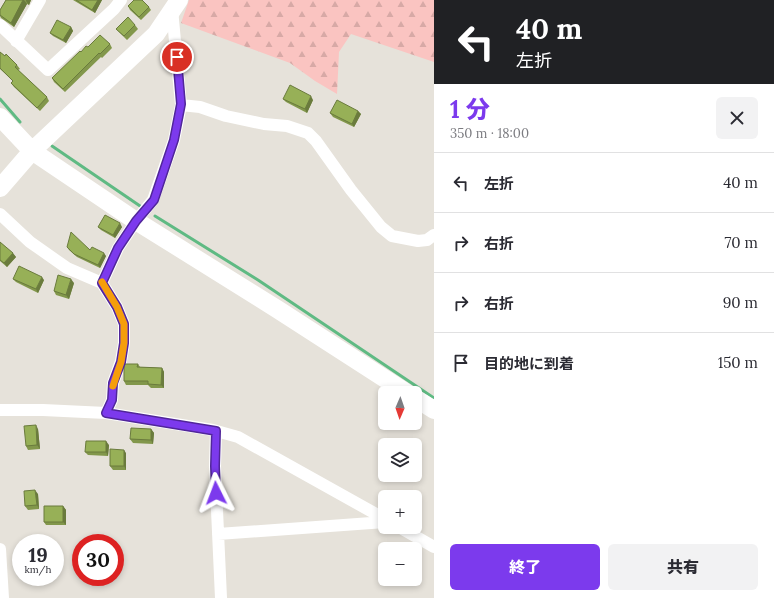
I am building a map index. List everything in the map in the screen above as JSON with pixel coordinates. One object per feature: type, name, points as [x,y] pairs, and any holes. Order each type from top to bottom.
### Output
[{"type":"street","points":[[16,41],[40,0]]},
{"type":"street","points":[[0,25],[48,70],[114,9],[120,0]]},
{"type":"street","points":[[102,283],[118,248],[136,221],[154,200],[174,140],[181,104],[176,5]]},
{"type":"street","points":[[0,188],[32,151],[156,34],[176,5]]},
{"type":"street","points":[[181,104],[200,107],[226,116],[264,124],[287,126],[308,134],[316,141],[351,190],[381,227],[392,236],[418,241],[427,240],[434,235]]},
{"type":"street","points":[[0,117],[32,151],[136,221],[277,309],[396,386]]},
{"type":"street","points":[[0,214],[30,242],[67,268],[102,283],[117,307],[124,324],[124,343],[121,362],[113,383],[112,400],[106,413]]},
{"type":"street","points":[[422,402],[434,410]]},
{"type":"street","points":[[0,410],[43,410],[106,413],[216,431],[238,437],[378,515]]},
{"type":"street","points":[[216,431],[215,466],[221,598]]},
{"type":"street","points":[[218,534],[378,523]]},
{"type":"street","points":[[411,534],[434,547]]},
{"type":"street","points":[[0,549],[3,598]]},
{"type":"green space","points":[[189,0],[434,0],[434,62],[351,34],[339,52],[337,94],[315,81],[290,63],[181,23]]},
{"type":"building","points":[[6,0],[23,0],[11,23],[0,15],[0,10]]},
{"type":"building","points":[[76,0],[98,0],[92,10]]},
{"type":"building","points":[[134,0],[142,0],[149,7],[139,17],[128,6]]},
{"type":"building","points":[[128,17],[135,25],[124,36],[116,29]]},
{"type":"building","points":[[57,20],[71,27],[63,40],[50,33]]},
{"type":"building","points":[[100,35],[110,44],[63,89],[52,78],[80,51],[81,52],[86,46],[88,47]]},
{"type":"building","points":[[0,52],[5,56],[6,54],[17,65],[15,67],[47,97],[37,108],[11,83],[13,81],[0,68]]},
{"type":"building","points":[[290,85],[311,96],[305,109],[283,99]]},
{"type":"building","points":[[337,100],[358,111],[352,124],[330,113]]},
{"type":"building","points":[[105,215],[120,223],[113,235],[98,227]]},
{"type":"building","points":[[71,232],[90,250],[92,247],[104,253],[98,265],[74,254],[67,247]]},
{"type":"building","points":[[0,242],[13,253],[4,263],[0,260]]},
{"type":"building","points":[[19,266],[42,277],[36,289],[13,279]]},
{"type":"building","points":[[58,275],[71,279],[66,295],[54,291]]},
{"type":"building","points":[[124,364],[138,364],[137,367],[162,368],[161,385],[148,384],[148,381],[124,381]]},
{"type":"building","points":[[36,425],[37,445],[26,446],[24,426]]},
{"type":"building","points":[[131,428],[151,429],[151,440],[130,439]]},
{"type":"building","points":[[86,441],[106,441],[106,452],[85,452]]},
{"type":"building","points":[[110,449],[124,450],[124,466],[110,466]]},
{"type":"building","points":[[35,490],[37,505],[25,506],[24,491]]},
{"type":"building","points":[[44,506],[63,506],[63,522],[44,522]]},
{"type":"waterway","points":[[0,99],[20,122]]},
{"type":"waterway","points":[[52,146],[143,208]]},
{"type":"waterway","points":[[155,216],[258,280],[434,398]]},
{"type":"slow traffic","points":[[102,282],[117,307],[124,324],[124,343],[121,362],[113,386]]},
{"type":"route","points":[[177,57],[181,104],[174,140],[154,200],[136,221],[118,248],[102,283],[117,307],[124,324],[124,343],[121,362],[113,383],[112,400],[106,413],[216,431],[216,493]]}]
